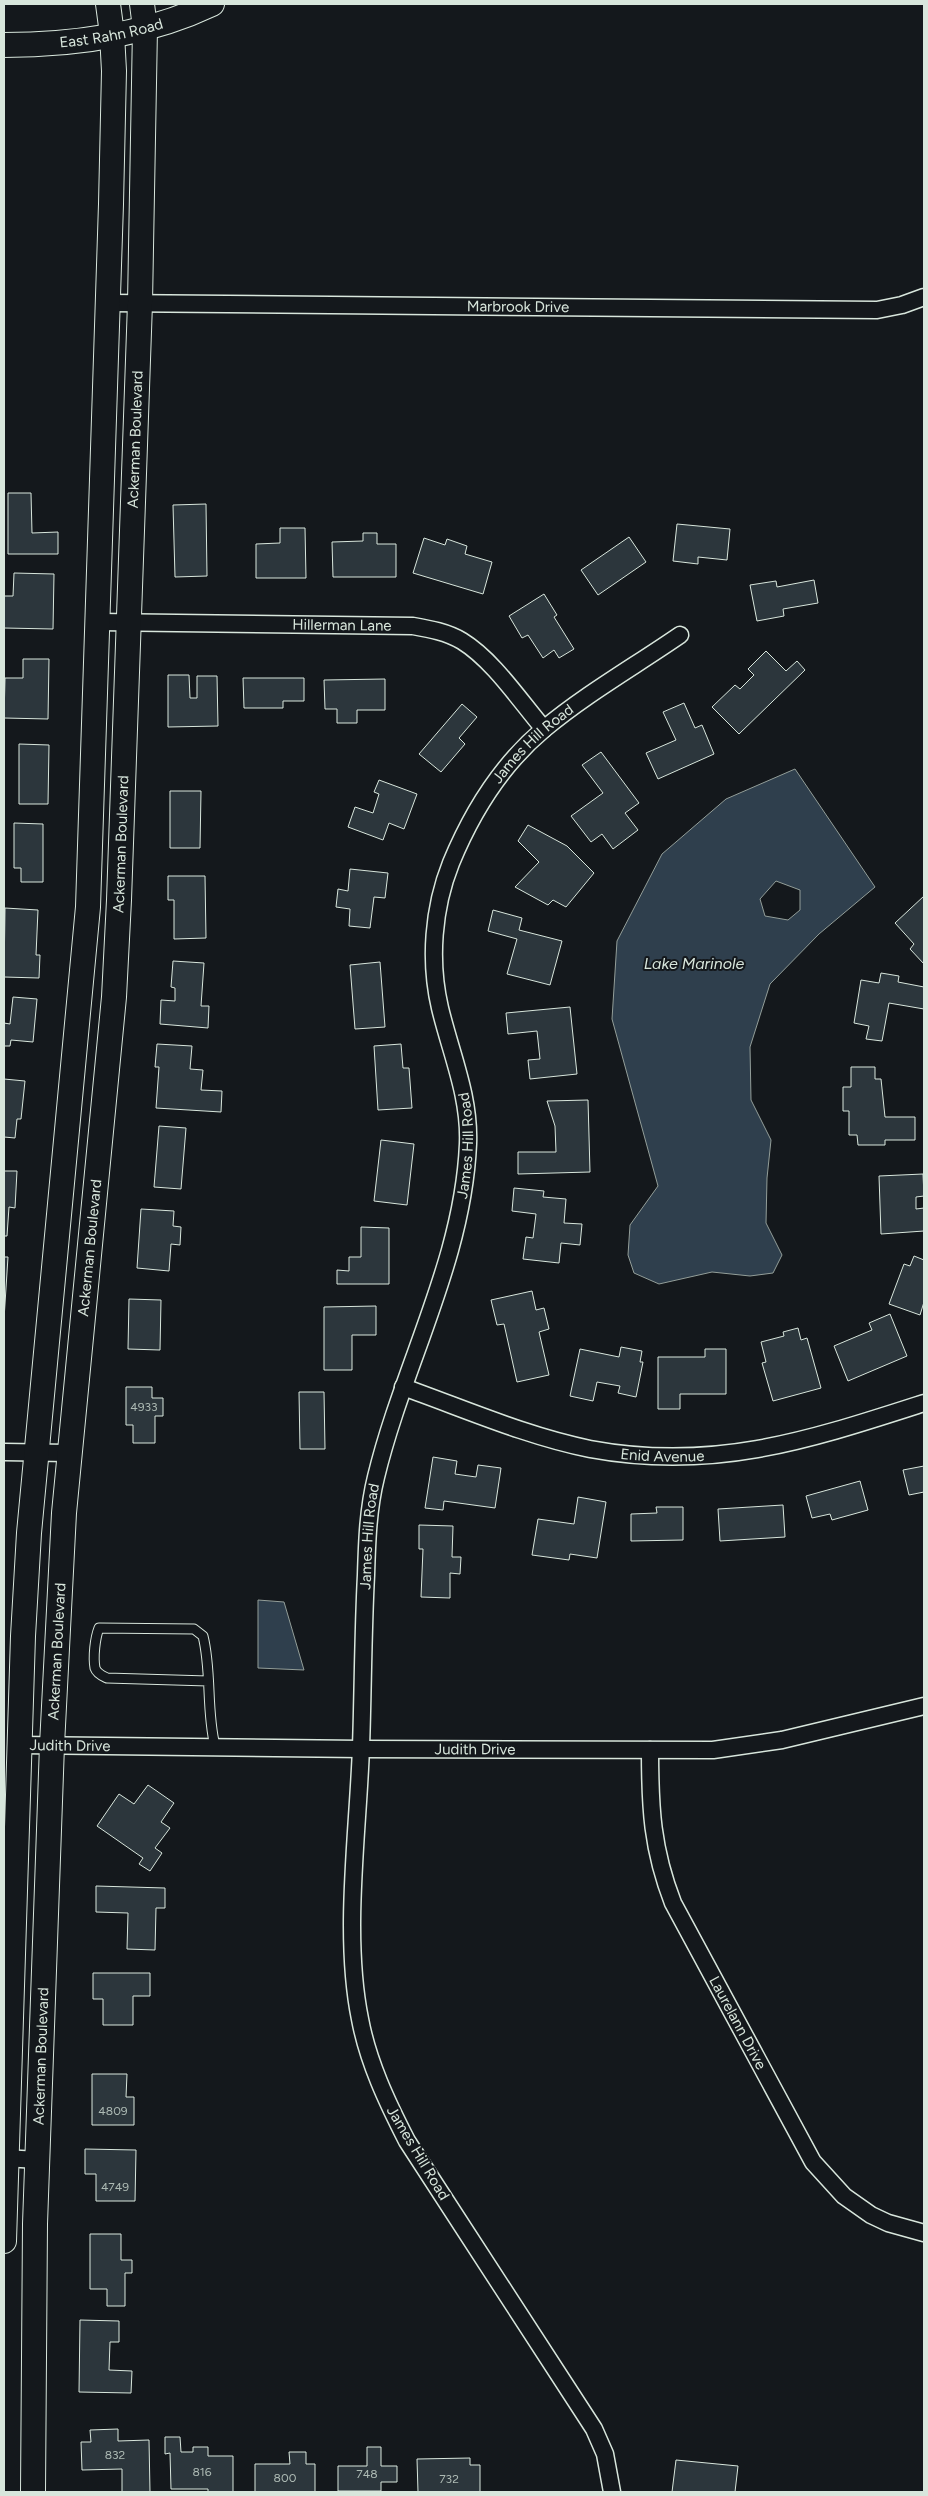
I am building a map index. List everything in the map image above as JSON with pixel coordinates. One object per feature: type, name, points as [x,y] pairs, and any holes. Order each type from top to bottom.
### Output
[{"type":"street","name":"Ackerman Boulevard","points":[[4,2241],[5,2158],[29,1533],[88,907],[114,71],[108,4]]},
{"type":"street","name":"Ackerman Boulevard","points":[[33,2492],[35,2224],[52,1745],[68,1453],[114,997],[140,303],[145,28],[142,4]]},
{"type":"street","name":"East Rahn Road","points":[[4,45],[68,42],[145,28],[173,20],[212,4]]},
{"type":"street","name":"Marbrook Drive","points":[[108,303],[876,310],[902,305],[924,297]]},
{"type":"street","name":"Hillerman Lane","points":[[98,622],[413,626],[441,632],[461,640],[478,653],[544,729]]},
{"type":"street","name":"James Hill Road","points":[[612,2492],[605,2454],[594,2429],[407,2141],[384,2096],[372,2065],[360,2022],[352,1939],[361,1749],[368,1522],[375,1481],[403,1387],[437,1296],[452,1241],[464,1182],[468,1144],[462,1083],[439,1006],[434,971],[434,936],[439,903],[449,868],[464,832],[485,795],[507,766],[544,729],[680,635]]},
{"type":"street","name":"Enid Avenue","points":[[403,1387],[543,1437],[590,1448],[638,1456],[674,1458],[724,1455],[780,1446],[924,1403]]},
{"type":"street","points":[[4,1452],[68,1453]]},
{"type":"street","name":"Judith Drive","points":[[20,1744],[361,1749],[721,1749],[782,1740],[924,1706]]},
{"type":"street","name":"Laurelann Drive","points":[[650,1750],[650,1789],[655,1848],[670,1895],[799,2139],[826,2178],[844,2196],[888,2223],[924,2233]]},
{"type":"street","points":[[5,2158],[38,2160]]},
{"type":"lane","points":[[208,1681],[107,1678],[98,1674],[95,1669],[96,1635],[99,1628],[194,1629],[203,1636],[207,1653],[210,1725],[215,1746]]},
{"type":"water","name":"Lake Marinole","points":[[795,769],[875,887],[819,934],[770,984],[750,1047],[751,1100],[771,1140],[767,1178],[766,1223],[782,1255],[773,1273],[750,1276],[712,1272],[659,1284],[634,1273],[628,1255],[630,1225],[658,1186],[612,1019],[617,941],[662,854],[726,799]],"holes":[[[776,881],[800,890],[800,910],[788,920],[765,916],[760,899]]]},
{"type":"water","points":[[258,1600],[284,1602],[304,1670],[258,1668]]},
{"type":"building","points":[[8,493],[31,493],[32,533],[58,532],[58,554],[8,554]]},
{"type":"building","points":[[206,504],[207,576],[175,577],[173,505]]},
{"type":"building","points":[[677,524],[730,529],[727,560],[698,557],[698,564],[673,561]]},
{"type":"building","points":[[280,528],[305,528],[306,578],[256,578],[256,544],[280,543]]},
{"type":"building","points":[[363,533],[377,533],[377,544],[396,544],[396,577],[333,577],[332,542],[363,541]]},
{"type":"building","points":[[629,537],[646,562],[598,595],[581,570]]},
{"type":"building","points":[[424,538],[445,545],[447,539],[467,546],[465,554],[492,562],[483,594],[413,573]]},
{"type":"building","points":[[14,573],[54,574],[53,629],[4,628],[4,596],[13,596]]},
{"type":"building","points":[[814,580],[818,603],[783,609],[784,616],[757,621],[750,585],[776,581],[777,587]]},
{"type":"building","points":[[544,594],[557,615],[554,617],[574,649],[559,658],[554,650],[543,658],[528,635],[522,638],[509,616]]},
{"type":"building","points":[[766,651],[786,671],[797,661],[805,670],[739,734],[712,707],[735,685],[740,689],[754,675],[748,669]]},
{"type":"building","points":[[23,659],[49,659],[48,719],[4,718],[5,678],[23,678]]},
{"type":"building","points":[[168,675],[189,675],[190,698],[197,698],[197,676],[217,676],[218,726],[168,727]]},
{"type":"building","points":[[243,678],[304,678],[304,701],[283,701],[283,708],[244,708]]},
{"type":"building","points":[[385,679],[385,710],[357,710],[357,723],[337,723],[337,709],[325,709],[324,680]]},
{"type":"building","points":[[684,703],[695,728],[702,725],[714,754],[658,779],[646,753],[676,740],[663,712]]},
{"type":"building","points":[[462,704],[477,717],[459,738],[465,744],[441,772],[419,754]]},
{"type":"building","points":[[19,744],[49,745],[48,804],[19,804]]},
{"type":"building","points":[[601,752],[639,803],[625,813],[638,830],[613,849],[602,834],[591,842],[571,816],[603,793],[582,765]]},
{"type":"building","points":[[379,780],[417,794],[404,829],[389,823],[383,840],[348,827],[355,807],[373,813],[379,794],[374,792]]},
{"type":"building","points":[[170,791],[201,791],[200,848],[170,848]]},
{"type":"building","points":[[14,823],[43,824],[43,882],[21,882],[21,868],[14,868]]},
{"type":"building","points":[[528,825],[567,846],[594,873],[566,907],[553,900],[548,905],[515,887],[539,862],[518,841]]},
{"type":"building","points":[[350,869],[388,873],[385,898],[374,897],[370,928],[349,926],[350,909],[336,907],[338,889],[348,891]]},
{"type":"building","points":[[168,876],[205,876],[206,938],[174,939],[174,900],[168,900]]},
{"type":"building","points":[[924,896],[924,964],[910,949],[914,944],[895,923]]},
{"type":"building","points":[[5,908],[38,910],[36,955],[40,955],[39,978],[4,977]]},
{"type":"building","points":[[493,910],[522,918],[519,930],[562,941],[550,985],[507,974],[517,939],[488,931]]},
{"type":"building","points":[[173,961],[204,963],[201,1006],[209,1006],[208,1028],[160,1024],[161,1000],[175,1001],[175,988],[171,987]]},
{"type":"building","points":[[380,962],[385,1027],[355,1029],[350,965]]},
{"type":"building","points":[[881,973],[899,976],[898,982],[924,987],[924,1009],[889,1003],[882,1041],[866,1039],[869,1026],[854,1023],[861,980],[879,983]]},
{"type":"building","points":[[13,997],[37,999],[33,1042],[11,1040],[10,1046],[4,1046],[4,1023],[10,1024]]},
{"type":"building","points":[[570,1007],[577,1074],[530,1079],[528,1060],[540,1059],[537,1031],[508,1034],[506,1013]]},
{"type":"building","points":[[157,1044],[192,1046],[190,1069],[203,1070],[201,1090],[222,1091],[221,1112],[156,1108],[159,1067],[155,1067]]},
{"type":"building","points":[[401,1044],[403,1068],[409,1068],[412,1108],[378,1110],[374,1046]]},
{"type":"building","points":[[851,1067],[875,1067],[875,1079],[881,1079],[885,1117],[915,1117],[915,1140],[885,1140],[885,1145],[858,1145],[857,1135],[849,1135],[849,1111],[843,1111],[843,1087],[851,1087]]},
{"type":"building","points":[[4,1079],[25,1081],[21,1119],[17,1119],[15,1138],[4,1137]]},
{"type":"building","points":[[588,1100],[590,1172],[518,1174],[518,1152],[556,1152],[555,1126],[547,1101]]},
{"type":"building","points":[[159,1126],[186,1128],[181,1189],[154,1187]]},
{"type":"building","points":[[381,1140],[414,1144],[407,1205],[374,1201]]},
{"type":"building","points":[[4,1171],[17,1171],[15,1208],[9,1207],[7,1236],[4,1236]]},
{"type":"building","points":[[923,1174],[924,1196],[916,1197],[916,1209],[924,1208],[924,1231],[881,1234],[879,1176]]},
{"type":"building","points":[[514,1188],[544,1191],[543,1197],[566,1199],[564,1223],[582,1224],[580,1245],[561,1243],[559,1263],[523,1259],[526,1237],[533,1238],[536,1214],[512,1211]]},
{"type":"building","points":[[141,1209],[174,1211],[173,1226],[181,1227],[180,1245],[171,1244],[169,1271],[137,1268]]},
{"type":"building","points":[[361,1227],[389,1228],[389,1284],[337,1284],[337,1270],[349,1271],[349,1257],[361,1257]]},
{"type":"building","points":[[914,1256],[924,1260],[924,1302],[920,1315],[889,1304],[904,1264],[910,1266]]},
{"type":"building","points":[[4,1257],[8,1257],[4,1319]]},
{"type":"building","points":[[532,1291],[536,1310],[544,1308],[549,1329],[539,1332],[549,1375],[517,1382],[504,1324],[497,1325],[491,1300]]},
{"type":"building","points":[[129,1299],[161,1300],[160,1350],[128,1349]]},
{"type":"building","points":[[376,1306],[376,1335],[352,1335],[352,1370],[324,1370],[324,1307]]},
{"type":"building","points":[[890,1314],[907,1356],[848,1381],[834,1346],[872,1330],[869,1323]]},
{"type":"building","points":[[798,1328],[801,1340],[807,1338],[821,1388],[773,1401],[762,1363],[766,1362],[761,1342],[784,1336],[783,1332]]},
{"type":"building","points":[[621,1347],[642,1351],[640,1362],[643,1362],[636,1397],[618,1393],[620,1386],[597,1382],[593,1401],[570,1396],[580,1349],[619,1357]]},
{"type":"building","points":[[705,1349],[726,1349],[726,1394],[680,1394],[680,1409],[658,1409],[658,1357],[705,1357]]},
{"type":"building","points":[[126,1387],[152,1387],[152,1398],[163,1398],[163,1416],[155,1416],[155,1443],[133,1443],[133,1425],[126,1425]]},
{"type":"building","points":[[299,1392],[324,1392],[325,1449],[300,1449]]},
{"type":"building","points":[[433,1457],[457,1461],[455,1474],[476,1477],[478,1465],[501,1468],[495,1508],[444,1501],[443,1510],[425,1508]]},
{"type":"building","points":[[924,1466],[924,1492],[909,1495],[903,1470]]},
{"type":"building","points":[[860,1481],[868,1510],[832,1520],[830,1514],[812,1518],[806,1496]]},
{"type":"building","points":[[578,1497],[606,1502],[597,1558],[570,1554],[569,1560],[532,1555],[538,1519],[574,1524]]},
{"type":"building","points":[[783,1505],[785,1537],[720,1541],[718,1509]]},
{"type":"building","points":[[656,1507],[683,1507],[683,1540],[631,1541],[631,1514],[657,1513]]},
{"type":"building","points":[[419,1525],[453,1526],[452,1557],[461,1557],[460,1574],[450,1573],[450,1598],[421,1597],[423,1549],[419,1549]]},
{"type":"building","points":[[148,1785],[174,1803],[161,1822],[170,1828],[155,1848],[162,1853],[150,1871],[139,1864],[143,1858],[97,1826],[119,1794],[134,1804]]},
{"type":"building","points":[[96,1886],[165,1888],[165,1908],[156,1908],[155,1950],[127,1949],[128,1913],[96,1912]]},
{"type":"building","points":[[93,1973],[150,1973],[150,1996],[133,1996],[133,2025],[103,2025],[103,1999],[93,1999]]},
{"type":"building","points":[[92,2074],[127,2074],[126,2097],[134,2097],[134,2125],[92,2125]]},
{"type":"building","points":[[85,2149],[136,2150],[135,2201],[96,2201],[96,2174],[85,2174]]},
{"type":"building","points":[[90,2234],[121,2234],[121,2260],[132,2260],[132,2273],[125,2273],[125,2306],[107,2306],[107,2289],[90,2289]]},
{"type":"building","points":[[80,2320],[119,2321],[119,2342],[110,2342],[109,2370],[132,2371],[131,2393],[79,2392]]},
{"type":"building","points":[[118,2429],[118,2441],[149,2440],[150,2492],[122,2492],[122,2469],[82,2470],[81,2442],[91,2442],[90,2430]]},
{"type":"building","points":[[165,2437],[180,2437],[181,2452],[193,2452],[193,2447],[208,2447],[208,2456],[233,2456],[233,2492],[208,2492],[208,2489],[171,2489],[170,2453],[165,2454]]},
{"type":"building","points":[[367,2447],[381,2447],[381,2466],[397,2466],[397,2482],[381,2482],[381,2491],[338,2491],[338,2466],[367,2466]]},
{"type":"building","points":[[289,2452],[306,2452],[306,2464],[315,2464],[315,2492],[255,2492],[255,2464],[290,2464]]},
{"type":"building","points":[[470,2458],[470,2465],[480,2465],[480,2492],[418,2492],[417,2459]]},
{"type":"building","points":[[676,2460],[738,2466],[735,2492],[672,2492]]}]
